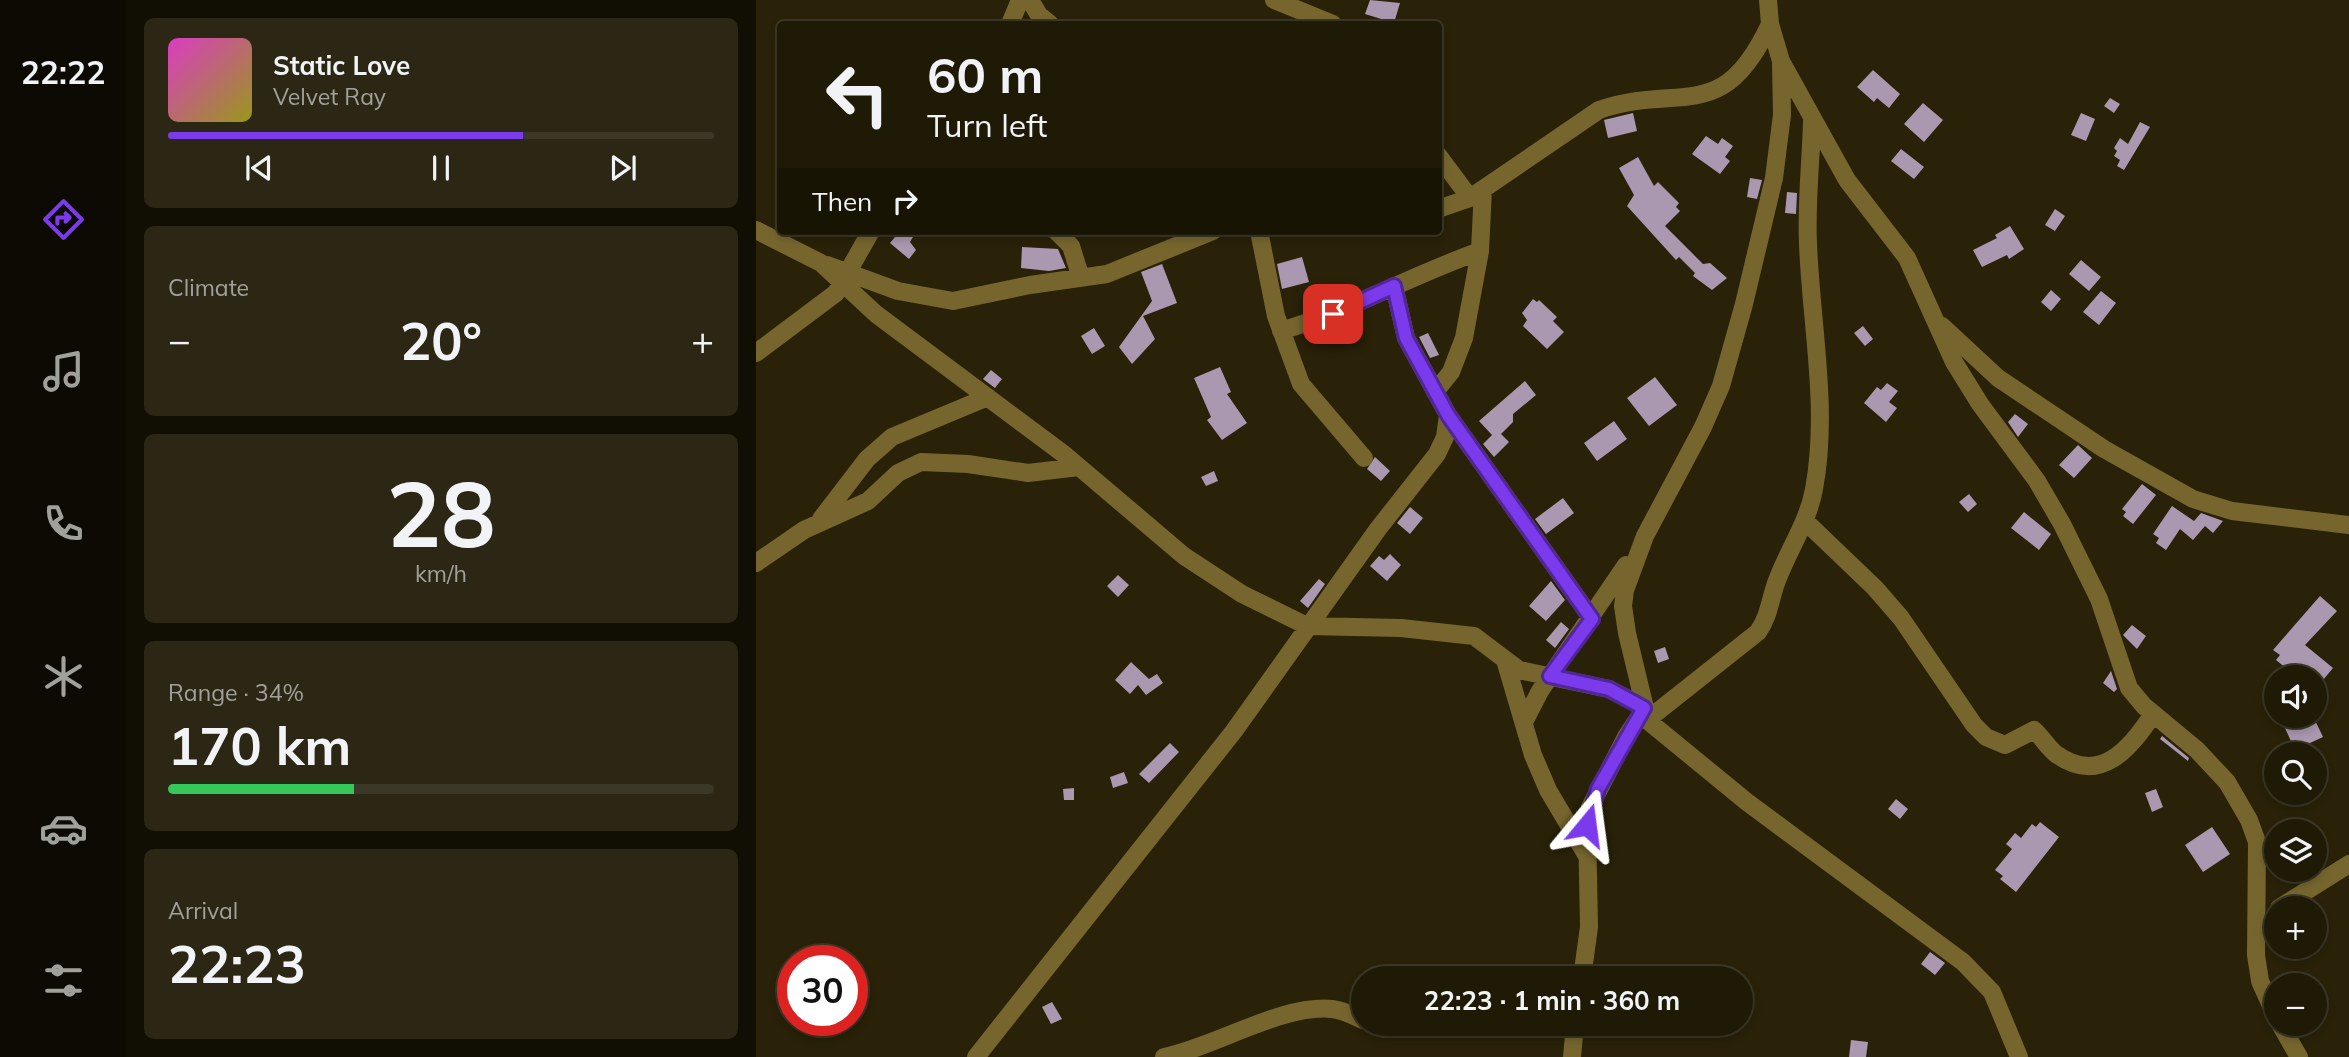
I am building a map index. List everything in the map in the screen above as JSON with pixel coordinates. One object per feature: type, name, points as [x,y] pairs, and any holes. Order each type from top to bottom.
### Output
[{"type":"street","points":[[1011,21],[1020,0]]},
{"type":"street","points":[[1030,0],[1039,15],[1046,21]]},
{"type":"street","points":[[1273,0],[1326,21]]},
{"type":"street","points":[[1769,0],[1770,24],[1781,61],[1812,121],[1847,180],[1907,258],[1954,362],[1980,404],[2037,481],[2062,524],[2099,599],[2129,688],[2153,714],[2197,750],[2227,782],[2249,820],[2257,842],[2255,927],[2260,981],[2264,990]]},
{"type":"street","points":[[1442,207],[1476,193],[1599,110],[1617,103],[1700,97],[1717,89],[1750,61],[1770,24]]},
{"type":"street","points":[[1525,720],[1550,676],[1592,619],[1645,536],[1703,427],[1728,361],[1774,178],[1782,115],[1781,61]]},
{"type":"street","points":[[1584,966],[1589,928],[1590,807],[1626,737],[1644,715],[1758,632],[1769,615],[1776,580],[1805,521],[1814,487],[1817,434],[1816,352],[1808,243],[1812,121]]},
{"type":"street","points":[[1436,392],[1459,357],[1480,251],[1476,193],[1442,159]]},
{"type":"street","points":[[756,230],[845,278],[876,314],[1079,467],[1184,556],[1242,594],[1307,626],[1401,628],[1469,635],[1478,638],[1519,670],[1609,689],[1747,802],[1963,962],[1992,992],[2019,1057]]},
{"type":"street","points":[[756,353],[830,300],[869,235]]},
{"type":"street","points":[[1060,235],[1071,246],[1081,278]]},
{"type":"street","points":[[845,278],[953,301],[1119,270],[1203,235]]},
{"type":"street","points":[[1260,235],[1281,331],[1301,384],[1364,458]]},
{"type":"street","points":[[1281,331],[1319,320],[1480,251]]},
{"type":"street","points":[[1394,286],[1406,338],[1448,415],[1592,619]]},
{"type":"street","points":[[1933,317],[1998,378],[2104,449],[2193,499],[2232,511],[2349,525]]},
{"type":"street","points":[[816,524],[839,499],[867,459],[892,437],[988,397]]},
{"type":"street","points":[[976,1057],[1234,731],[1307,626],[1437,454],[1445,437],[1448,415]]},
{"type":"street","points":[[756,564],[816,524],[868,501],[898,474],[921,462],[968,464],[1028,473],[1079,467]]},
{"type":"street","points":[[1805,521],[1875,588],[1901,618],[1974,725],[1994,743],[2005,745],[2034,730],[2055,753],[2065,759],[2078,764],[2097,765],[2117,758],[2129,748],[2153,714]]},
{"type":"street","points":[[1644,715],[1623,606],[1625,590],[1645,536]]},
{"type":"street","points":[[1505,660],[1525,720],[1533,755],[1548,790],[1588,857]]},
{"type":"street","points":[[2299,896],[2349,864]]},
{"type":"street","points":[[2255,927],[2264,920]]},
{"type":"street","points":[[1164,1057],[1205,1046],[1294,1013],[1335,1009],[1351,1015]]},
{"type":"street","points":[[1572,1057],[1574,1036]]},
{"type":"street","points":[[2287,1036],[2299,1057]]},
{"type":"building","points":[[1370,0],[1400,3],[1395,21],[1365,14]]},
{"type":"building","points":[[1873,70],[1900,94],[1889,108],[1877,98],[1874,102],[1857,87]]},
{"type":"building","points":[[2110,98],[2120,104],[2114,113],[2104,106]]},
{"type":"building","points":[[1923,103],[1943,120],[1924,142],[1904,124]]},
{"type":"building","points":[[1633,113],[1637,131],[1608,138],[1604,120]]},
{"type":"building","points":[[2081,113],[2095,119],[2086,141],[2071,135]]},
{"type":"building","points":[[2140,122],[2150,127],[2124,170],[2117,166],[2120,160],[2114,156],[2117,151],[2114,148],[2120,138],[2128,144]]},
{"type":"building","points":[[1706,136],[1718,144],[1722,138],[1733,146],[1725,157],[1730,161],[1720,174],[1692,154]]},
{"type":"building","points":[[1901,149],[1924,167],[1914,179],[1891,161]]},
{"type":"building","points":[[1638,157],[1654,186],[1658,182],[1679,203],[1676,207],[1680,211],[1665,226],[1703,264],[1710,263],[1727,278],[1712,290],[1693,276],[1695,273],[1679,257],[1676,260],[1627,206],[1634,195],[1619,168]]},
{"type":"building","points":[[1750,178],[1762,180],[1757,199],[1747,197]]},
{"type":"building","points":[[1787,192],[1797,193],[1796,214],[1785,213]]},
{"type":"building","points":[[2055,209],[2065,216],[2055,231],[2045,225]]},
{"type":"building","points":[[2010,226],[2024,249],[2009,259],[2007,255],[1982,267],[1973,250],[1997,238],[1995,235]]},
{"type":"building","points":[[897,235],[911,235],[913,237],[910,242],[916,250],[909,259],[890,243]]},
{"type":"building","points":[[1022,247],[1058,249],[1066,268],[1049,271],[1021,268]]},
{"type":"building","points":[[1302,257],[1309,282],[1282,289],[1277,264]]},
{"type":"building","points":[[2081,260],[2101,277],[2089,291],[2069,274]]},
{"type":"building","points":[[1162,264],[1177,303],[1143,316],[1155,339],[1132,364],[1119,347],[1152,301],[1141,272]]},
{"type":"building","points":[[2051,290],[2061,299],[2051,311],[2041,302]]},
{"type":"building","points":[[2101,291],[2116,303],[2099,325],[2083,312]]},
{"type":"building","points":[[1533,299],[1537,302],[1539,300],[1557,317],[1553,321],[1564,332],[1547,349],[1523,326],[1527,320],[1522,313]]},
{"type":"building","points":[[1863,326],[1873,339],[1865,346],[1854,333]]},
{"type":"building","points":[[1094,328],[1105,346],[1092,354],[1081,336]]},
{"type":"building","points":[[1428,333],[1439,355],[1430,358],[1419,337]]},
{"type":"building","points":[[1220,367],[1231,392],[1227,394],[1247,423],[1222,440],[1207,420],[1211,417],[1194,378]]},
{"type":"building","points":[[991,370],[1002,379],[995,388],[983,379]]},
{"type":"building","points":[[1655,377],[1677,405],[1649,426],[1627,398]]},
{"type":"building","points":[[1525,381],[1536,395],[1513,414],[1513,422],[1501,434],[1509,442],[1494,457],[1483,444],[1492,435],[1479,421]]},
{"type":"building","points":[[1887,383],[1898,391],[1889,402],[1897,408],[1886,422],[1864,403],[1877,387],[1881,390]]},
{"type":"building","points":[[2015,414],[2028,424],[2018,437],[2008,422]]},
{"type":"building","points":[[1614,421],[1627,439],[1597,461],[1584,443]]},
{"type":"building","points":[[2078,445],[2092,458],[2074,478],[2059,465]]},
{"type":"building","points":[[1375,457],[1390,471],[1381,481],[1367,469]]},
{"type":"building","points":[[1214,471],[1218,481],[1206,486],[1201,477]]},
{"type":"building","points":[[2142,484],[2156,495],[2133,524],[2123,516],[2126,512],[2122,509]]},
{"type":"building","points":[[1969,494],[1977,504],[1968,512],[1959,502]]},
{"type":"building","points":[[1563,498],[1574,513],[1546,534],[1535,519]]},
{"type":"building","points":[[2172,506],[2194,521],[2201,513],[2223,521],[2213,533],[2205,526],[2193,540],[2180,529],[2166,550],[2156,543],[2159,538],[2153,534]]},
{"type":"building","points":[[1410,507],[1423,518],[1410,534],[1397,523]]},
{"type":"building","points":[[2024,512],[2051,534],[2039,550],[2011,528]]},
{"type":"building","points":[[1390,554],[1401,565],[1387,581],[1370,566],[1379,556],[1384,560]]},
{"type":"building","points":[[1118,575],[1129,585],[1118,597],[1107,586]]},
{"type":"building","points":[[1319,579],[1325,584],[1308,608],[1300,601]]},
{"type":"building","points":[[1551,581],[1565,600],[1546,621],[1529,606]]},
{"type":"building","points":[[2320,596],[2337,611],[2305,645],[2333,668],[2327,675],[2327,665],[2282,665],[2276,660],[2280,655],[2273,650]]},
{"type":"building","points":[[1561,622],[1569,629],[1555,648],[1546,640]]},
{"type":"building","points":[[2132,625],[2146,636],[2137,649],[2123,635]]},
{"type":"building","points":[[1665,647],[1669,659],[1658,663],[1654,651]]},
{"type":"building","points":[[1131,662],[1149,679],[1157,674],[1163,683],[1146,695],[1138,685],[1130,694],[1115,680]]},
{"type":"building","points":[[2111,671],[2117,689],[2114,692],[2103,683]]},
{"type":"building","points":[[2285,728],[2319,728],[2323,737],[2312,742],[2291,742]]},
{"type":"building","points":[[2162,736],[2189,758],[2188,761],[2160,739]]},
{"type":"building","points":[[1170,743],[1179,752],[1149,783],[1139,774]]},
{"type":"building","points":[[1124,772],[1128,783],[1113,788],[1110,777]]},
{"type":"building","points":[[1074,788],[1074,800],[1064,800],[1063,789]]},
{"type":"building","points":[[2156,789],[2163,807],[2152,812],[2145,793]]},
{"type":"building","points":[[1896,799],[1908,809],[1900,819],[1888,809]]},
{"type":"building","points":[[2040,822],[2059,837],[2016,892],[2000,879],[2003,876],[1995,870],[2012,849],[2006,844],[2015,833],[2021,838],[2032,824],[2036,827]]},
{"type":"building","points":[[2212,827],[2230,854],[2203,872],[2185,845]]},
{"type":"building","points":[[1930,952],[1945,963],[1935,975],[1921,964]]},
{"type":"building","points":[[1052,1002],[1062,1019],[1051,1024],[1042,1007]]},
{"type":"building","points":[[1851,1040],[1868,1042],[1866,1057],[1849,1057]]},
{"type":"route","points":[[1333,314],[1394,286],[1406,338],[1448,415],[1592,619],[1550,676],[1609,689],[1644,708],[1642,716],[1626,737],[1598,789],[1590,807],[1587,825]]}]
